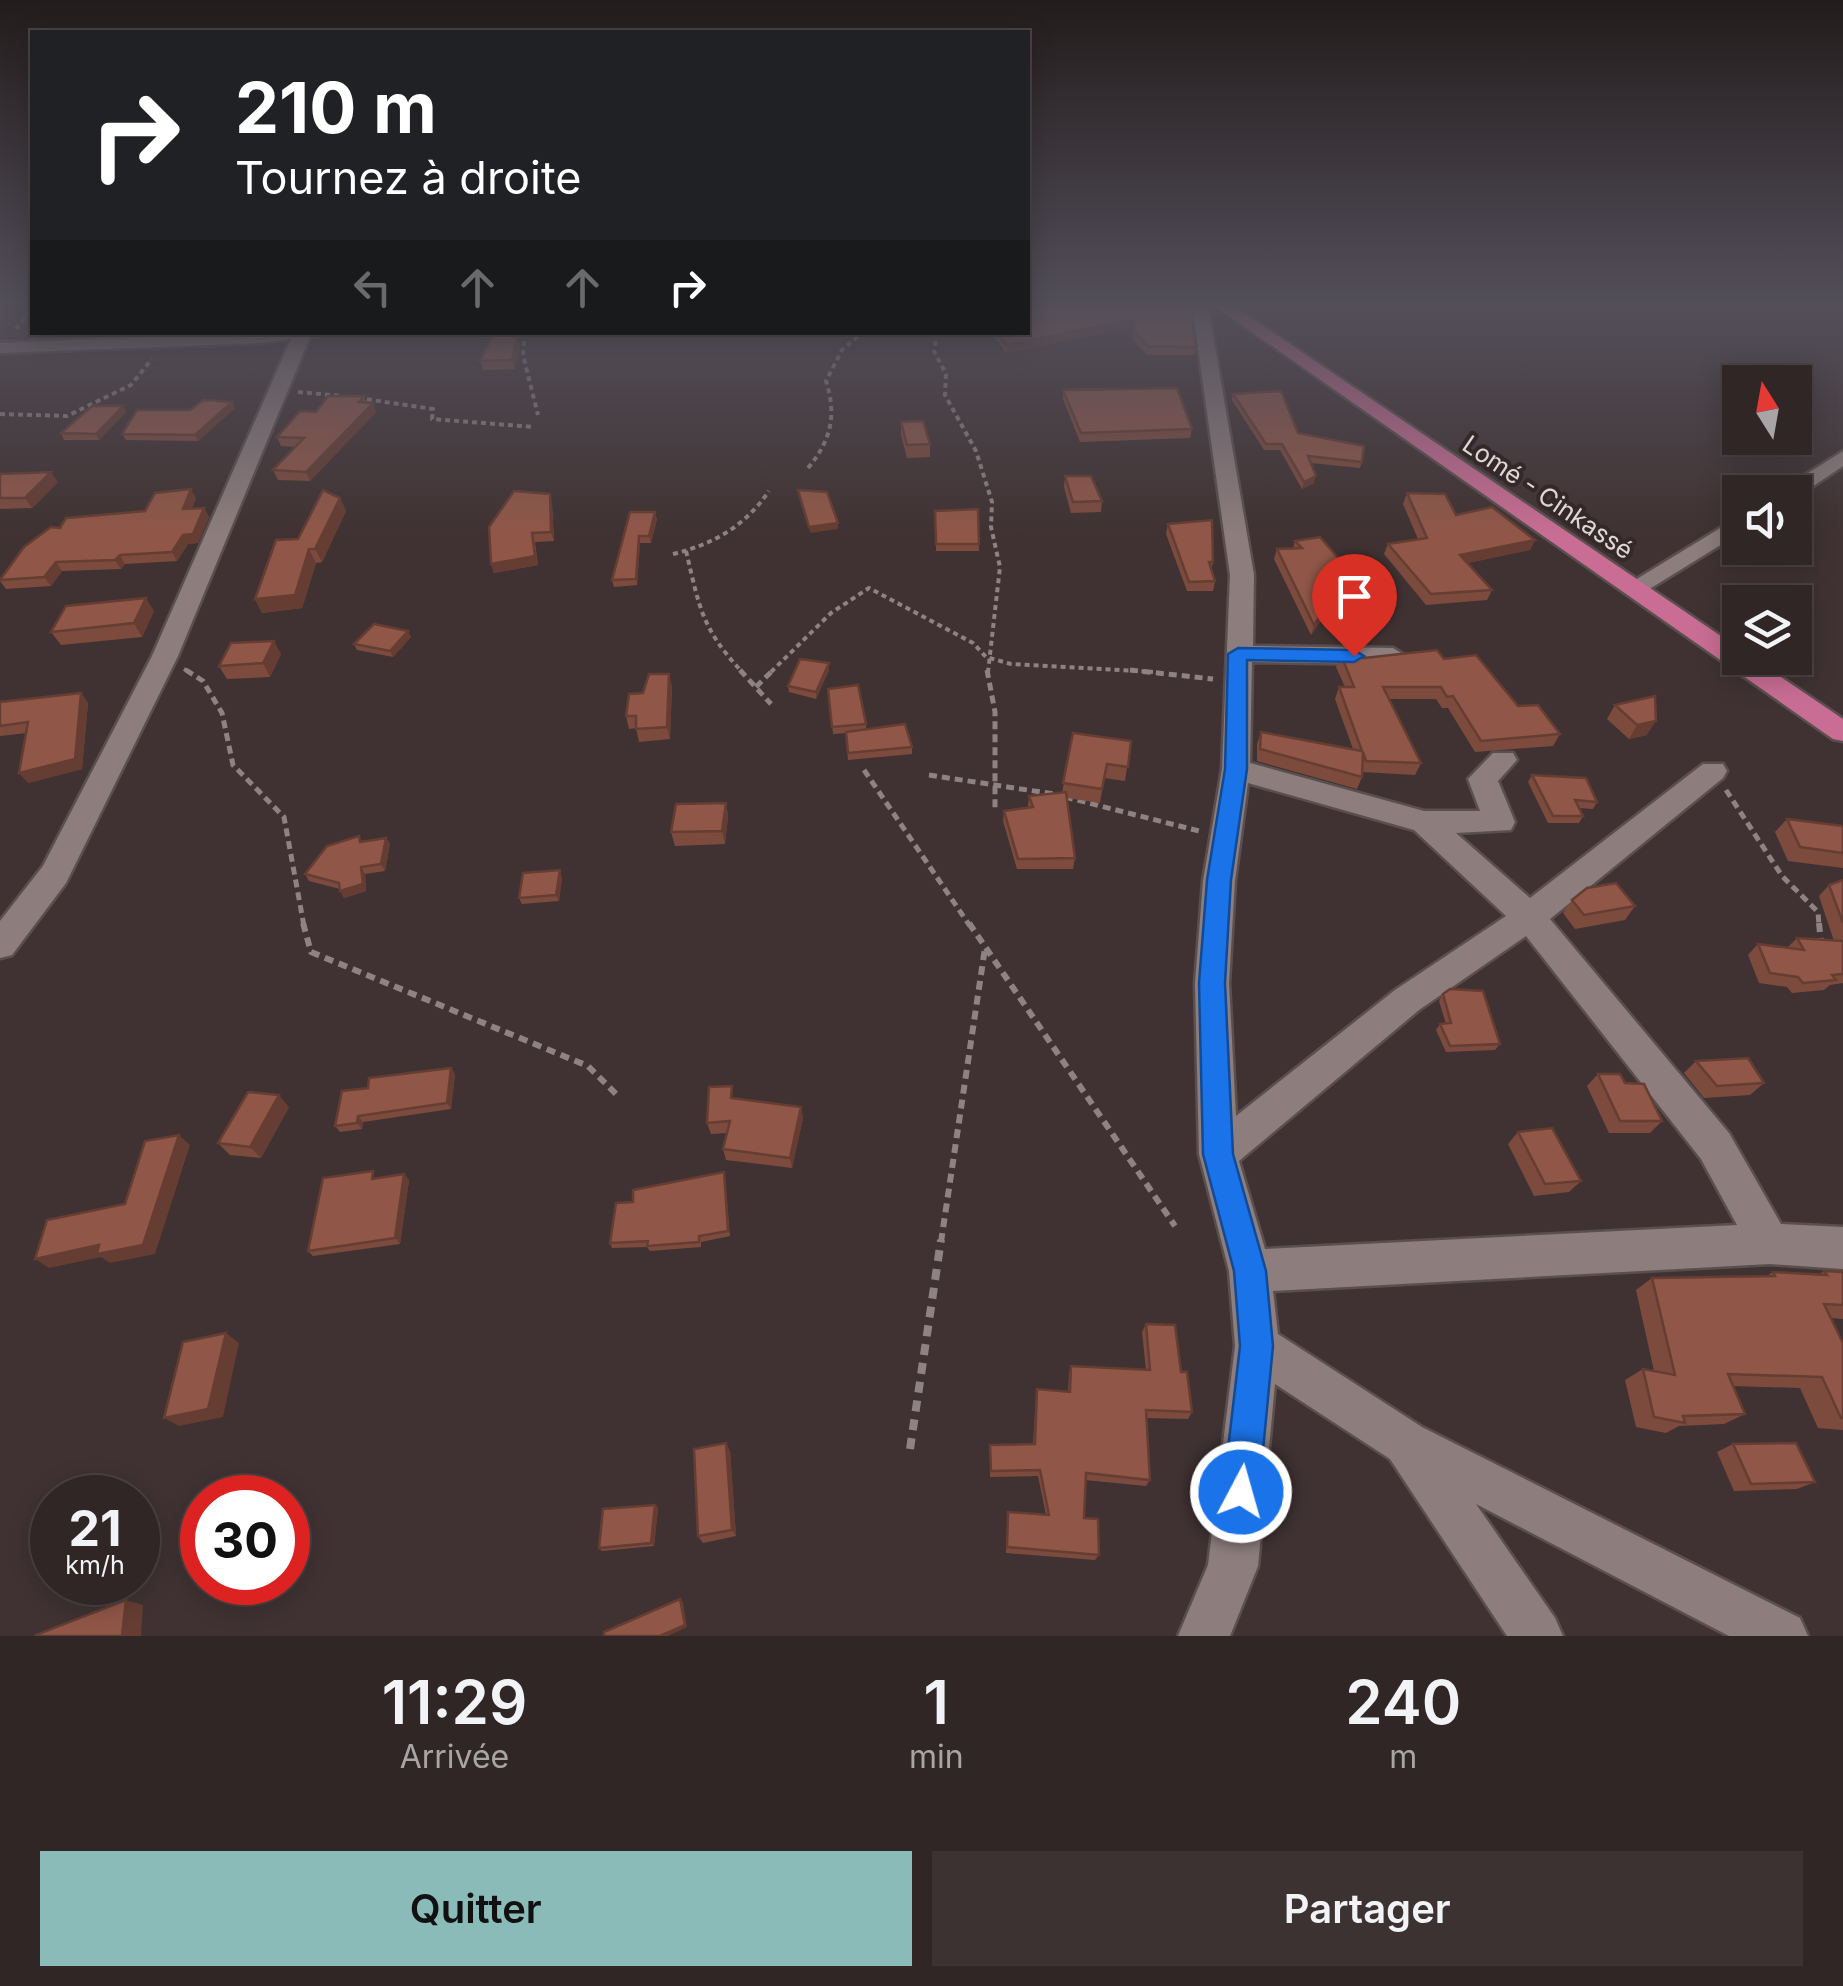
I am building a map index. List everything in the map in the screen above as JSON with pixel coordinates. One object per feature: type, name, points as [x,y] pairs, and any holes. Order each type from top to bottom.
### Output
[{"type":"highway","name":"Lomé - Cinkassé","points":[[1334,382],[1843,732]]},
{"type":"street","points":[[0,945],[55,874],[165,656],[284,382]]},
{"type":"street","points":[[1204,1636],[1233,1566],[1257,1346],[1250,1271],[1218,1154],[1212,983],[1225,836],[1236,769],[1242,576],[1212,382]]},
{"type":"street","points":[[1812,477],[1843,457]]},
{"type":"street","points":[[1634,588],[1722,534]]},
{"type":"street","points":[[1238,669],[1394,656]]},
{"type":"street","points":[[1236,769],[1424,822],[1500,822],[1482,779],[1502,760]]},
{"type":"street","points":[[1218,1154],[1407,1000],[1530,917],[1713,771]]},
{"type":"street","points":[[1424,822],[1530,917],[1716,1146],[1770,1244]]},
{"type":"street","points":[[1250,1271],[1770,1244],[1843,1248]]},
{"type":"street","points":[[1257,1346],[1406,1443],[1782,1636]]},
{"type":"street","points":[[1406,1443],[1537,1636]]},
{"type":"path","points":[[0,414],[67,416],[133,382]]},
{"type":"path","points":[[530,382],[538,415]]},
{"type":"path","points":[[808,468],[824,450],[836,410],[827,382]]},
{"type":"path","points":[[946,382],[945,395],[976,451],[992,502],[992,527],[1000,567],[986,657],[996,712],[996,808]]},
{"type":"path","points":[[281,390],[408,404],[432,409],[432,419],[534,427]]},
{"type":"path","points":[[672,554],[730,534],[756,513],[770,491]]},
{"type":"path","points":[[686,552],[712,639],[771,704]]},
{"type":"path","points":[[756,687],[831,613],[869,588],[973,643],[986,657],[1011,664],[1174,672],[1238,669]]},
{"type":"path","points":[[165,656],[203,681],[222,714],[234,764],[284,817],[296,896],[311,952],[588,1066],[616,1094]]},
{"type":"path","points":[[864,770],[1175,1226]]},
{"type":"path","points":[[1713,771],[1782,876],[1818,912],[1820,942],[1828,950]]},
{"type":"path","points":[[928,775],[1055,794],[1225,836]]},
{"type":"path","points":[[910,1449],[985,947]]},
{"type":"building","points":[[1177,388],[1192,429],[1081,433],[1063,390]]},
{"type":"building","points":[[1281,391],[1298,433],[1364,446],[1362,462],[1308,456],[1316,476],[1304,482],[1282,444],[1266,444],[1233,394]]},
{"type":"building","points":[[328,396],[364,396],[359,402],[373,403],[306,472],[273,470],[304,438],[277,437],[300,411],[316,412]]},
{"type":"building","points":[[203,400],[232,402],[195,435],[122,434],[137,410],[190,410]]},
{"type":"building","points":[[92,406],[123,406],[96,434],[61,433]]},
{"type":"building","points":[[923,421],[930,444],[907,445],[901,422]]},
{"type":"building","points":[[51,472],[25,498],[0,498],[0,474]]},
{"type":"building","points":[[1065,476],[1091,476],[1102,501],[1073,502]]},
{"type":"building","points":[[191,489],[183,509],[204,508],[193,534],[183,535],[172,552],[120,555],[115,560],[56,562],[44,577],[0,580],[24,547],[51,527],[60,528],[66,518],[145,511],[155,493]]},
{"type":"building","points":[[323,490],[340,498],[315,549],[309,549],[295,595],[255,599],[276,540],[298,539]]},
{"type":"building","points":[[798,490],[827,492],[838,523],[809,527]]},
{"type":"building","points":[[514,491],[550,494],[551,532],[532,533],[535,556],[491,564],[489,527]]},
{"type":"building","points":[[1407,493],[1445,494],[1456,515],[1492,507],[1535,540],[1460,555],[1492,590],[1431,594],[1388,544],[1427,538]]},
{"type":"building","points":[[978,509],[979,544],[936,544],[935,511]]},
{"type":"building","points":[[630,512],[655,512],[649,536],[639,536],[636,579],[612,580]]},
{"type":"building","points":[[1212,520],[1213,562],[1209,562],[1215,581],[1189,582],[1168,524]]},
{"type":"building","points":[[1320,537],[1360,583],[1341,585],[1314,625],[1277,549],[1302,548],[1295,541]]},
{"type":"building","points":[[146,598],[134,623],[51,632],[66,606]]},
{"type":"building","points":[[374,624],[408,631],[390,651],[354,644]]},
{"type":"building","points":[[274,641],[263,663],[219,666],[231,643]]},
{"type":"building","points":[[1437,650],[1444,659],[1476,655],[1518,706],[1538,705],[1560,734],[1481,741],[1453,696],[1447,697],[1441,687],[1383,687],[1421,763],[1366,761],[1363,752],[1362,777],[1260,749],[1261,732],[1362,751],[1339,687],[1354,687],[1341,655],[1364,658]]},
{"type":"building","points":[[800,659],[829,663],[816,692],[788,686]]},
{"type":"building","points":[[649,674],[669,674],[667,727],[636,729],[636,716],[626,716],[629,694],[643,693]]},
{"type":"building","points":[[858,685],[866,724],[832,727],[828,689]]},
{"type":"building","points":[[81,693],[75,759],[19,773],[28,722],[0,726],[0,702]]},
{"type":"building","points":[[1655,696],[1656,721],[1637,725],[1615,705]]},
{"type":"building","points":[[905,724],[912,747],[848,753],[846,732]]},
{"type":"building","points":[[1073,733],[1131,741],[1128,767],[1107,764],[1102,789],[1063,783]]},
{"type":"building","points":[[1532,775],[1586,778],[1597,802],[1575,800],[1583,816],[1553,816]]},
{"type":"building","points":[[1066,792],[1075,858],[1018,859],[1004,811],[1033,807],[1029,796]]},
{"type":"building","points":[[726,803],[722,831],[671,832],[676,804]]},
{"type":"building","points":[[1787,819],[1843,826],[1843,853],[1800,847]]},
{"type":"building","points":[[359,836],[360,842],[386,838],[381,864],[361,867],[363,884],[340,891],[339,883],[305,874],[327,846]]},
{"type":"building","points":[[560,870],[556,895],[519,898],[523,873]]},
{"type":"building","points":[[1843,880],[1843,923],[1829,885]]},
{"type":"building","points":[[1616,883],[1635,906],[1584,915],[1572,900],[1587,888]]},
{"type":"building","points":[[1797,938],[1843,941],[1843,974],[1832,975],[1836,980],[1803,983],[1798,977],[1770,973],[1758,944],[1804,950]]},
{"type":"building","points":[[1450,989],[1483,991],[1500,1044],[1450,1046],[1440,1024],[1451,1023],[1443,994]]},
{"type":"building","points":[[1748,1058],[1764,1083],[1717,1086],[1696,1061]]},
{"type":"building","points":[[451,1068],[447,1103],[358,1116],[357,1123],[335,1126],[342,1091],[368,1088],[369,1078]]},
{"type":"building","points":[[1598,1074],[1620,1074],[1625,1083],[1644,1084],[1662,1121],[1620,1121]]},
{"type":"building","points":[[732,1086],[731,1098],[801,1107],[790,1158],[723,1149],[730,1121],[707,1123],[709,1087]]},
{"type":"building","points":[[248,1092],[279,1095],[250,1147],[218,1143]]},
{"type":"building","points":[[1552,1128],[1581,1181],[1545,1184],[1518,1132]]},
{"type":"building","points":[[179,1135],[143,1245],[97,1254],[99,1245],[35,1259],[47,1220],[125,1204],[145,1141]]},
{"type":"building","points":[[373,1171],[372,1179],[404,1174],[395,1238],[308,1251],[323,1178]]},
{"type":"building","points":[[724,1172],[728,1231],[699,1236],[699,1242],[647,1246],[648,1241],[610,1243],[616,1203],[633,1202],[633,1190]]},
{"type":"building","points":[[1824,1271],[1843,1272],[1843,1305],[1824,1304],[1843,1343],[1843,1418],[1822,1377],[1728,1374],[1745,1414],[1683,1416],[1685,1423],[1654,1417],[1643,1369],[1675,1375],[1652,1278],[1775,1276],[1773,1272],[1827,1275]]},
{"type":"building","points":[[1146,1324],[1175,1325],[1181,1372],[1187,1372],[1192,1412],[1146,1410],[1150,1480],[1086,1473],[1084,1518],[1098,1519],[1099,1555],[1007,1547],[1008,1512],[1049,1515],[1040,1470],[991,1471],[990,1445],[1035,1444],[1037,1389],[1070,1392],[1071,1366],[1150,1370]]},
{"type":"building","points":[[226,1333],[208,1409],[164,1418],[183,1342]]},
{"type":"building","points":[[726,1443],[732,1530],[698,1536],[694,1449]]},
{"type":"building","points":[[1796,1443],[1815,1482],[1751,1484],[1733,1444]]},
{"type":"building","points":[[655,1505],[651,1543],[599,1548],[603,1509]]},
{"type":"building","points":[[680,1599],[685,1625],[660,1636],[604,1636],[604,1632]]},
{"type":"building","points":[[113,1605],[125,1605],[122,1636],[36,1635]]},
{"type":"route","points":[[1241,1492],[1257,1346],[1250,1271],[1218,1154],[1212,983],[1219,880],[1236,769],[1238,654],[1354,656]]}]
